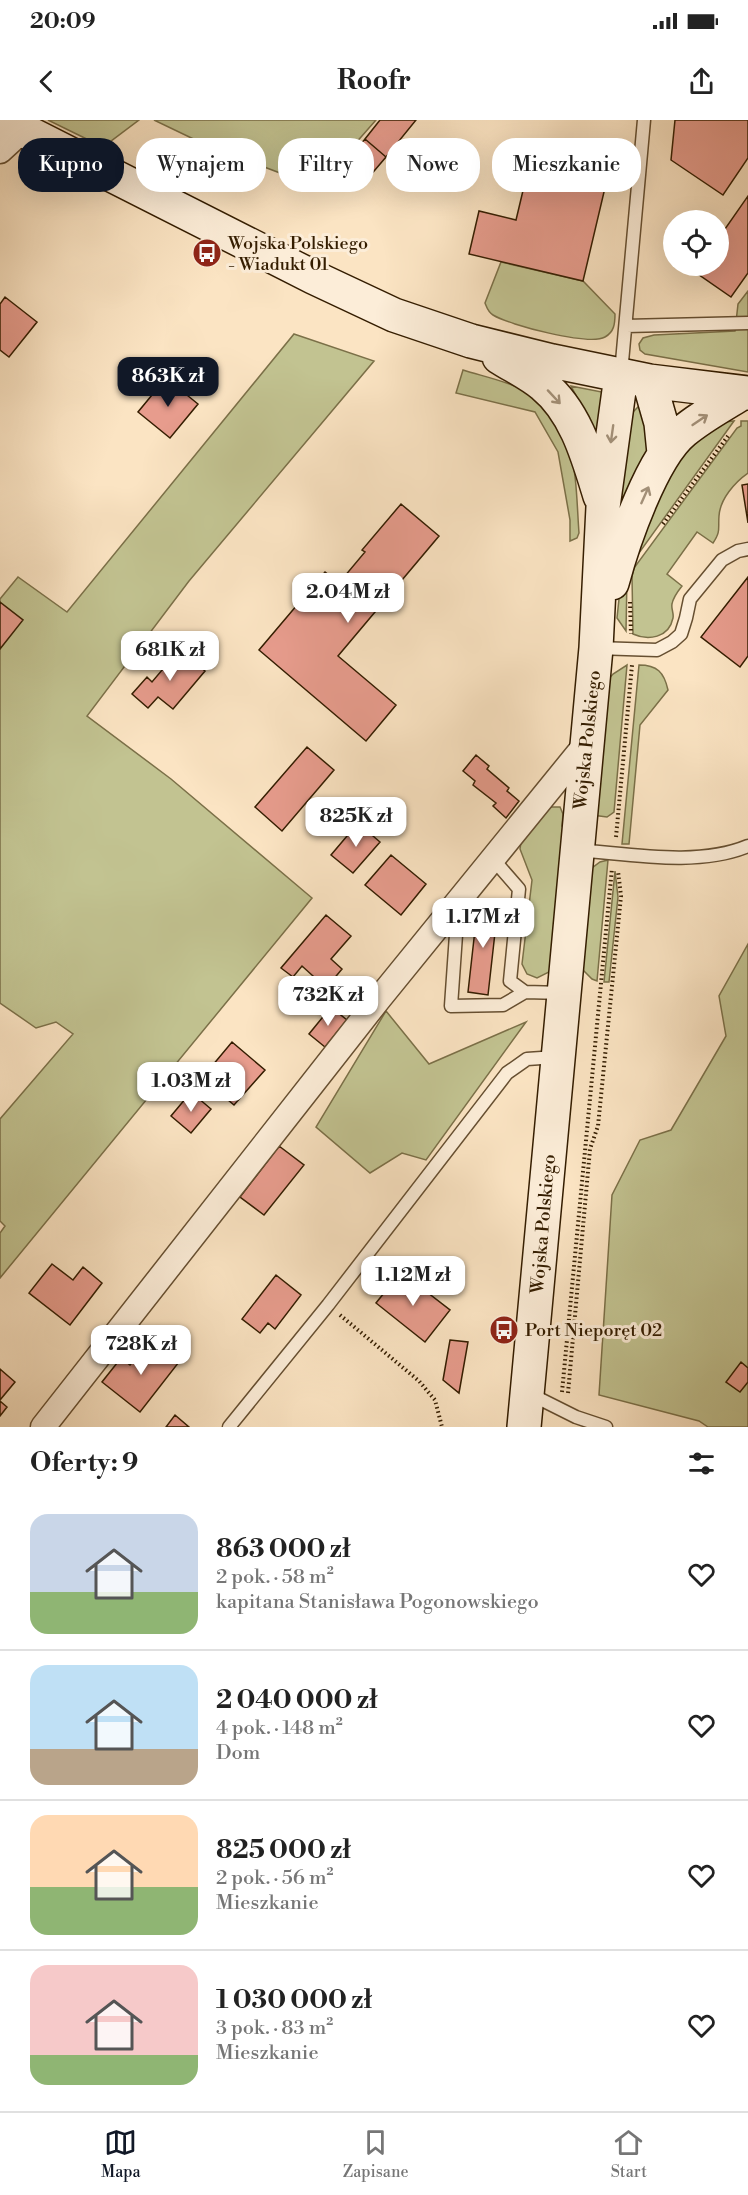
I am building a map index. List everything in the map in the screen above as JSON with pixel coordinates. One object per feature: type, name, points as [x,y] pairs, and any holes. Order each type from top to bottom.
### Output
[{"type":"street","points":[[8,134],[219,230],[394,315],[471,341],[635,379],[745,393]]},
{"type":"street","points":[[471,341],[544,385],[564,407],[578,432],[603,507]]},
{"type":"street","points":[[635,379],[661,423],[664,453]]},
{"type":"street","name":"Wojska Polskiego","points":[[524,1427],[596,648],[603,507],[635,379]]},
{"type":"street","points":[[596,648],[626,536],[664,453],[684,431],[745,393]]},
{"type":"street","points":[[44,1427],[371,1010],[586,744]]},
{"type":"lane","points":[[635,379],[626,326],[644,120]]},
{"type":"lane","points":[[626,326],[748,322]]},
{"type":"lane","points":[[596,648],[657,650],[672,642],[681,634],[690,599],[722,560],[738,551],[748,549]]},
{"type":"lane","points":[[576,850],[698,859],[732,853],[748,846]]},
{"type":"lane","points":[[493,859],[519,889],[510,981],[525,992],[564,994]]},
{"type":"lane","points":[[458,902],[451,1006],[503,1005],[525,992]]},
{"type":"lane","points":[[230,1427],[328,1305],[507,1073],[527,1059],[558,1057]]},
{"type":"lane","points":[[526,1392],[576,1417],[606,1427]]},
{"type":"path","points":[[661,526],[739,421],[745,393]]},
{"type":"path","points":[[562,1410],[632,666],[630,592]]},
{"type":"path","points":[[562,1410],[590,1149],[598,1126],[621,896],[615,853]]},
{"type":"path","points":[[328,1305],[419,1381],[435,1400],[442,1427]]},
{"type":"green space","points":[[48,120],[139,120],[115,138],[85,138]]},
{"type":"green space","points":[[154,120],[376,120],[360,138],[278,138],[278,172],[266,168],[266,138],[191,138]]},
{"type":"green space","points":[[501,262],[583,281],[615,314],[612,330],[605,337],[596,339],[567,337],[531,329],[493,315],[485,303]]},
{"type":"green space","points":[[748,291],[748,372],[645,354],[640,350],[639,344],[643,338],[654,335],[735,331],[738,304]]},
{"type":"green space","points":[[294,334],[374,361],[189,581],[87,716],[171,779],[312,898],[0,1278],[0,1233],[5,1226],[0,1221],[0,1119],[73,1034],[56,1022],[36,1028],[0,1003],[0,599],[18,577],[67,612]]},
{"type":"green space","points":[[463,370],[524,390],[537,399],[554,418],[567,441],[572,457],[579,533],[577,538],[570,541],[570,520],[558,452],[535,412],[456,393]]},
{"type":"green space","points":[[571,386],[607,393],[597,435]]},
{"type":"green space","points":[[647,405],[649,450],[615,530],[632,413],[638,407]]},
{"type":"green space","points":[[734,421],[631,564],[627,577],[626,631],[617,618],[621,580],[677,454],[724,422]]},
{"type":"green space","points":[[741,421],[748,421],[748,473],[733,486],[722,503],[716,539],[713,543],[697,532],[667,574],[682,586],[673,602],[673,618],[667,630],[663,634],[651,637],[633,634],[632,576],[634,568],[737,428],[741,426]]},
{"type":"green space","points":[[627,665],[614,812],[607,817],[592,815],[606,682],[613,674]]},
{"type":"green space","points":[[639,665],[651,666],[659,671],[668,690],[640,725],[629,844],[622,844]]},
{"type":"green space","points":[[548,807],[560,807],[563,814],[562,826],[567,826],[554,965],[549,972],[537,978],[527,974],[522,964],[532,880],[520,849],[521,842]]},
{"type":"green space","points":[[608,860],[597,981],[581,968],[588,871],[600,862]]},
{"type":"green space","points":[[615,871],[618,897],[609,982],[604,982]]},
{"type":"green space","points":[[748,944],[748,1427],[708,1427],[699,1421],[599,1395],[612,1195],[640,1140],[671,1130],[726,1036],[719,996]]},
{"type":"green space","points":[[386,1011],[429,1064],[526,1022],[426,1160],[402,1153],[370,1173],[316,1127]]},
{"type":"building","points":[[380,120],[416,120],[401,138],[386,138],[386,157],[374,147],[374,138],[366,138]]},
{"type":"building","points":[[675,120],[748,120],[748,158],[723,195],[671,160]]},
{"type":"building","points":[[374,147],[386,157],[374,171]]},
{"type":"building","points":[[523,192],[604,192],[583,281],[469,254],[479,211],[516,220]]},
{"type":"building","points":[[748,196],[748,273],[731,297],[701,276],[729,276],[729,223]]},
{"type":"building","points":[[5,297],[37,322],[9,357],[0,350],[0,304]]},
{"type":"building","points":[[166,378],[198,404],[170,438],[138,412]]},
{"type":"building","points":[[748,484],[748,523],[742,485]]},
{"type":"building","points":[[401,504],[439,536],[338,656],[396,705],[366,741],[259,650],[325,572],[339,583],[365,552],[362,550]]},
{"type":"building","points":[[748,577],[748,656],[740,667],[701,637]]},
{"type":"building","points":[[0,602],[23,620],[0,649]]},
{"type":"building","points":[[179,650],[205,671],[173,709],[158,697],[148,708],[132,694],[147,677],[152,682]]},
{"type":"building","points":[[307,747],[334,770],[282,831],[255,807]]},
{"type":"building","points":[[476,755],[489,766],[487,769],[509,788],[507,791],[519,801],[506,818],[493,806],[496,803],[473,785],[475,781],[463,771]]},
{"type":"building","points":[[358,823],[380,842],[353,873],[331,855]]},
{"type":"building","points":[[391,855],[426,884],[401,915],[365,885]]},
{"type":"building","points":[[478,903],[498,906],[488,995],[468,992]]},
{"type":"building","points":[[326,915],[351,936],[331,959],[342,969],[322,993],[308,981],[313,976],[302,966],[293,977],[281,968]]},
{"type":"building","points":[[331,1007],[347,1020],[325,1047],[309,1034]]},
{"type":"building","points":[[232,1042],[265,1070],[234,1105],[202,1078]]},
{"type":"building","points":[[191,1092],[211,1109],[191,1133],[171,1116]]},
{"type":"building","points":[[279,1146],[304,1165],[264,1215],[240,1197]]},
{"type":"building","points":[[52,1264],[73,1280],[83,1267],[102,1283],[70,1325],[29,1293]]},
{"type":"building","points":[[401,1272],[450,1310],[425,1342],[376,1303]]},
{"type":"building","points":[[276,1275],[301,1295],[275,1329],[268,1323],[260,1333],[242,1319]]},
{"type":"building","points":[[150,1340],[179,1362],[140,1412],[102,1382],[121,1358],[130,1365]]},
{"type":"building","points":[[450,1340],[468,1342],[459,1393],[443,1380]]},
{"type":"building","points":[[741,1362],[748,1368],[748,1382],[740,1392],[726,1382]]},
{"type":"building","points":[[0,1369],[15,1382],[0,1400]]},
{"type":"building","points":[[0,1401],[7,1407],[0,1416]]},
{"type":"building","points":[[175,1415],[189,1427],[166,1427]]},
{"type":"place","name":"Wojska Polskiego - Wiadukt 01","points":[[207,253]]},
{"type":"place","name":"Port Nieporęt 02","points":[[504,1330]]}]
